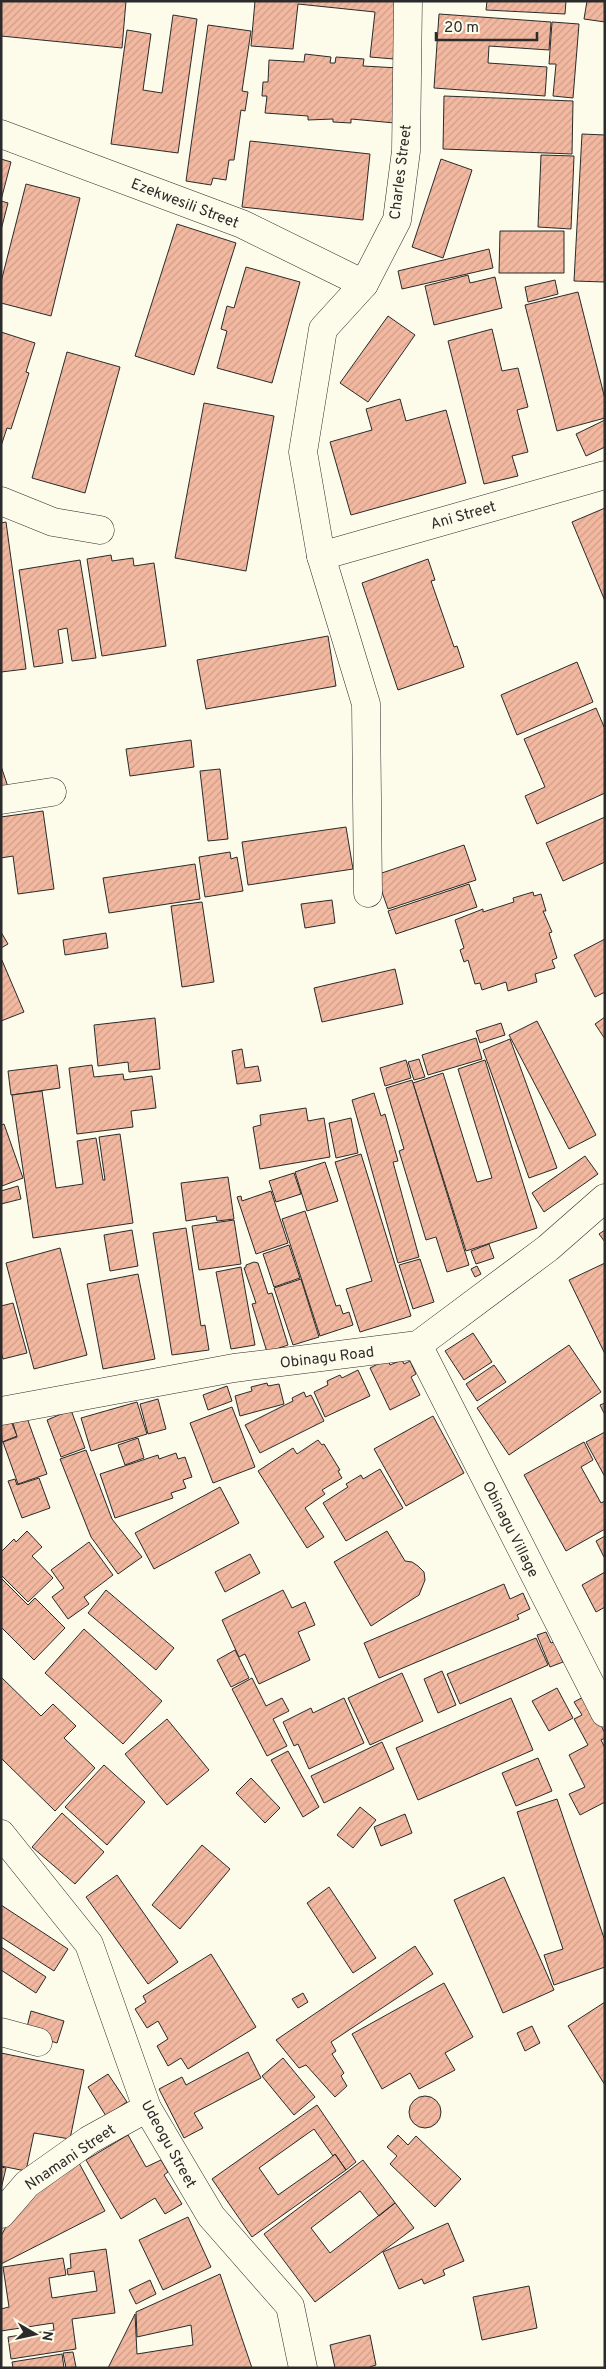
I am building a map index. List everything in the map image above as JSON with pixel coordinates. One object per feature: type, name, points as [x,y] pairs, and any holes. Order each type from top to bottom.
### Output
[{"type":"street","name":"Charles Street","points":[[368,893],[366,704],[321,556],[303,452],[323,329],[364,284],[397,220],[406,151],[408,1]]},
{"type":"street","name":"Ezekwesili Street","points":[[1,134],[242,224],[364,284]]},
{"type":"street","name":"Ani Street","points":[[321,556],[605,475]]},
{"type":"street","points":[[1,501],[53,522],[100,530]]},
{"type":"street","points":[[1,800],[52,792]]},
{"type":"street","name":"Obinagu Road","points":[[1,1410],[234,1368],[418,1345],[548,1248],[605,1198]]},
{"type":"street","name":"Obinagu Village","points":[[418,1345],[605,1713]]},
{"type":"street","name":"Udeogu Street","points":[[1,1834],[89,1944],[147,2108],[211,2216],[290,2306],[303,2368]]},
{"type":"street","points":[[1,2032],[38,2042]]},
{"type":"street","name":"Nnamani Street","points":[[1,2214],[27,2184],[89,2140],[147,2108]]},
{"type":"building","points":[[1,1],[126,1],[122,48],[1,36]]},
{"type":"building","points":[[255,1],[400,1],[394,59],[370,57],[375,12],[298,4],[293,49],[251,46]]},
{"type":"building","points":[[487,1],[566,1],[565,14],[486,10]]},
{"type":"building","points":[[587,1],[605,1],[605,22],[584,19]]},
{"type":"building","points":[[439,14],[551,22],[549,50],[489,46],[488,63],[547,67],[545,96],[434,88]]},
{"type":"building","points":[[173,15],[197,19],[178,153],[111,144],[127,30],[151,34],[143,90],[162,93]]},
{"type":"building","points":[[552,22],[579,24],[573,98],[553,96],[556,64],[549,64]]},
{"type":"building","points":[[208,25],[251,31],[242,91],[248,92],[245,111],[241,110],[234,160],[229,160],[226,180],[213,178],[211,185],[186,181]]},
{"type":"building","points":[[305,54],[331,57],[330,63],[335,63],[336,57],[364,59],[363,66],[399,68],[395,123],[351,119],[351,123],[333,122],[333,119],[308,120],[308,116],[265,113],[267,96],[262,96],[263,82],[268,82],[269,60],[304,62]]},
{"type":"building","points":[[444,96],[573,101],[572,154],[443,149]]},
{"type":"building","points":[[582,134],[605,135],[605,282],[574,281]]},
{"type":"building","points":[[250,141],[370,154],[363,220],[242,207]]},
{"type":"building","points":[[541,155],[574,156],[571,229],[538,227]]},
{"type":"building","points":[[1,159],[11,162],[1,200]]},
{"type":"building","points":[[441,159],[472,170],[443,258],[412,247]]},
{"type":"building","points":[[26,184],[80,198],[51,316],[1,303],[1,282]]},
{"type":"building","points":[[1,201],[8,203],[1,230]]},
{"type":"building","points":[[177,224],[236,243],[194,375],[135,356]]},
{"type":"building","points":[[500,231],[564,231],[564,273],[499,273]]},
{"type":"building","points":[[489,249],[493,268],[402,289],[398,271]]},
{"type":"building","points":[[246,267],[300,282],[272,383],[217,368],[227,331],[221,329],[227,306],[234,308]]},
{"type":"building","points":[[468,275],[470,283],[495,277],[502,308],[434,325],[425,286]]},
{"type":"building","points":[[555,280],[558,294],[528,302],[525,287]]},
{"type":"building","points":[[578,292],[605,399],[605,418],[557,431],[525,305]]},
{"type":"building","points":[[388,316],[415,335],[368,402],[340,383]]},
{"type":"building","points":[[492,329],[502,371],[518,368],[528,407],[517,410],[528,452],[512,456],[518,476],[484,484],[448,341]]},
{"type":"building","points":[[1,332],[35,343],[26,372],[29,373],[11,429],[7,428],[1,446]]},
{"type":"building","points":[[67,352],[120,367],[85,493],[32,478]]},
{"type":"building","points":[[400,399],[406,421],[446,410],[466,483],[351,515],[330,442],[372,430],[366,409]]},
{"type":"building","points":[[204,403],[274,416],[246,571],[175,558]]},
{"type":"building","points":[[605,420],[605,447],[586,456],[576,434]]},
{"type":"building","points":[[605,508],[605,601],[572,522]]},
{"type":"building","points":[[6,522],[26,669],[1,672],[1,523]]},
{"type":"building","points":[[111,555],[112,561],[133,558],[134,566],[154,563],[166,646],[102,656],[87,559]]},
{"type":"building","points":[[428,559],[435,580],[431,581],[454,647],[457,646],[464,667],[398,690],[362,583]]},
{"type":"building","points":[[80,560],[96,658],[72,661],[67,628],[58,630],[63,663],[34,667],[19,570]]},
{"type":"building","points":[[328,636],[336,686],[206,709],[197,660]]},
{"type":"building","points":[[577,662],[593,702],[517,735],[501,695]]},
{"type":"building","points":[[596,708],[605,729],[605,793],[537,824],[525,796],[545,787],[524,739]]},
{"type":"building","points":[[191,740],[194,767],[130,776],[126,749]]},
{"type":"building","points":[[1,766],[9,790],[1,793]]},
{"type":"building","points":[[220,769],[228,839],[208,841],[200,771]]},
{"type":"building","points":[[43,811],[54,889],[18,894],[13,856],[1,858],[1,817]]},
{"type":"building","points":[[605,817],[605,862],[563,881],[546,843]]},
{"type":"building","points":[[346,827],[353,869],[248,885],[242,842]]},
{"type":"building","points":[[464,845],[476,880],[388,909],[376,875]]},
{"type":"building","points":[[230,852],[231,859],[237,857],[243,891],[205,897],[199,857]]},
{"type":"building","points":[[195,864],[200,899],[109,913],[103,878]]},
{"type":"building","points":[[469,884],[477,907],[396,934],[388,911]]},
{"type":"building","points":[[533,892],[534,896],[541,894],[546,911],[543,911],[552,932],[549,933],[557,958],[552,960],[555,968],[535,974],[537,982],[508,991],[506,982],[482,990],[480,983],[475,984],[468,960],[464,962],[460,950],[464,948],[455,920],[483,909],[483,912],[514,902],[513,898]]},
{"type":"building","points":[[332,900],[335,923],[305,928],[301,904]]},
{"type":"building","points":[[202,902],[214,982],[182,987],[171,906]]},
{"type":"building","points":[[1,932],[8,944],[1,948]]},
{"type":"building","points":[[106,933],[108,948],[65,955],[63,940]]},
{"type":"building","points":[[605,939],[605,992],[595,997],[574,955]]},
{"type":"building","points":[[1,958],[24,1012],[1,1021]]},
{"type":"building","points":[[395,969],[403,1004],[322,1022],[314,988]]},
{"type":"building","points":[[605,1017],[605,1039],[595,1024]]},
{"type":"building","points":[[155,1018],[160,1069],[129,1072],[128,1062],[98,1066],[94,1025]]},
{"type":"building","points":[[537,1021],[596,1135],[569,1149],[509,1035]]},
{"type":"building","points":[[501,1023],[505,1035],[480,1043],[476,1031]]},
{"type":"building","points":[[476,1038],[482,1059],[428,1075],[422,1055]]},
{"type":"building","points":[[510,1039],[557,1168],[529,1178],[483,1050]]},
{"type":"building","points":[[242,1049],[245,1068],[258,1066],[261,1081],[237,1084],[232,1051]]},
{"type":"building","points":[[419,1059],[425,1077],[414,1080],[408,1062]]},
{"type":"building","points":[[406,1060],[411,1078],[385,1086],[380,1068]]},
{"type":"building","points":[[485,1060],[537,1228],[466,1251],[413,1083],[443,1073],[477,1182],[492,1178],[458,1069]]},
{"type":"building","points":[[57,1065],[60,1088],[11,1095],[8,1071]]},
{"type":"building","points":[[92,1065],[94,1077],[123,1074],[124,1080],[152,1076],[156,1108],[131,1111],[133,1127],[77,1134],[69,1068]]},
{"type":"building","points":[[412,1080],[469,1265],[447,1272],[436,1237],[426,1240],[399,1151],[404,1149],[386,1088]]},
{"type":"building","points":[[42,1091],[56,1188],[83,1184],[77,1141],[96,1138],[103,1180],[105,1180],[99,1137],[120,1134],[133,1223],[33,1238],[12,1095]]},
{"type":"building","points":[[374,1093],[381,1116],[385,1114],[398,1161],[393,1162],[419,1257],[398,1263],[352,1100]]},
{"type":"building","points":[[306,1108],[308,1121],[324,1118],[330,1157],[260,1169],[253,1127],[261,1125],[260,1115]]},
{"type":"building","points":[[351,1118],[358,1153],[336,1158],[329,1123]]},
{"type":"building","points":[[4,1124],[23,1178],[2,1186],[1,1125]]},
{"type":"building","points":[[361,1154],[411,1316],[360,1332],[346,1289],[372,1281],[335,1162]]},
{"type":"building","points":[[585,1156],[598,1174],[544,1212],[532,1193]]},
{"type":"building","points":[[325,1162],[338,1201],[307,1211],[295,1172]]},
{"type":"building","points":[[294,1173],[301,1194],[276,1202],[269,1181]]},
{"type":"building","points":[[228,1177],[234,1219],[217,1221],[216,1216],[186,1221],[181,1183]]},
{"type":"building","points":[[18,1186],[21,1199],[1,1204],[1,1191]]},
{"type":"building","points":[[271,1191],[288,1243],[256,1254],[237,1197],[241,1196],[242,1201]]},
{"type":"building","points":[[305,1211],[336,1306],[340,1305],[343,1314],[349,1312],[353,1325],[320,1336],[282,1219]]},
{"type":"building","points":[[234,1220],[241,1264],[199,1270],[192,1226]]},
{"type":"building","points":[[186,1228],[201,1326],[205,1325],[209,1350],[172,1355],[153,1233]]},
{"type":"building","points":[[132,1230],[138,1266],[110,1271],[104,1235]]},
{"type":"building","points":[[605,1230],[605,1242],[599,1234]]},
{"type":"building","points":[[489,1244],[494,1258],[476,1264],[471,1251]]},
{"type":"building","points":[[289,1245],[300,1278],[274,1287],[263,1254]]},
{"type":"building","points":[[60,1248],[87,1355],[34,1369],[6,1263]]},
{"type":"building","points":[[420,1259],[434,1302],[413,1309],[399,1265]]},
{"type":"building","points":[[254,1262],[258,1263],[268,1294],[272,1293],[288,1345],[267,1352],[252,1304],[256,1303],[244,1268],[246,1265]]},
{"type":"building","points":[[605,1263],[605,1354],[569,1280]]},
{"type":"building","points":[[477,1266],[481,1274],[475,1277],[471,1269]]},
{"type":"building","points":[[241,1267],[255,1345],[231,1349],[216,1272]]},
{"type":"building","points":[[138,1274],[155,1359],[103,1369],[87,1284]]},
{"type":"building","points":[[301,1279],[319,1337],[293,1345],[274,1288]]},
{"type":"building","points":[[13,1303],[27,1353],[3,1359],[1,1352],[1,1306]]},
{"type":"building","points":[[473,1333],[492,1362],[464,1380],[445,1351]]},
{"type":"building","points":[[569,1345],[601,1392],[509,1455],[477,1408]]},
{"type":"building","points":[[388,1359],[390,1365],[402,1360],[404,1364],[410,1361],[416,1374],[411,1377],[420,1395],[390,1410],[370,1368]]},
{"type":"building","points":[[494,1365],[506,1382],[477,1401],[466,1384]]},
{"type":"building","points":[[358,1370],[370,1396],[325,1417],[314,1392],[328,1385],[327,1381],[340,1375],[342,1378]]},
{"type":"building","points":[[267,1383],[268,1386],[279,1384],[284,1404],[240,1416],[235,1396],[252,1391],[251,1387]]},
{"type":"building","points":[[227,1386],[232,1401],[208,1410],[203,1395]]},
{"type":"building","points":[[304,1392],[306,1397],[311,1395],[324,1421],[260,1453],[245,1425],[293,1401],[292,1398]]},
{"type":"building","points":[[158,1399],[166,1429],[148,1434],[140,1404]]},
{"type":"building","points":[[137,1402],[147,1434],[91,1451],[81,1418]]},
{"type":"building","points":[[605,1403],[605,1415],[600,1405]]},
{"type":"building","points":[[232,1407],[255,1467],[213,1483],[190,1423]]},
{"type":"building","points":[[71,1410],[85,1448],[61,1457],[47,1420]]},
{"type":"building","points":[[26,1415],[47,1474],[18,1484],[3,1442],[17,1437],[12,1420]]},
{"type":"building","points":[[433,1416],[464,1473],[406,1506],[374,1449]]},
{"type":"building","points":[[11,1421],[17,1436],[2,1442],[1,1424]]},
{"type":"building","points":[[605,1432],[605,1477],[586,1442]]},
{"type":"building","points":[[138,1438],[144,1458],[125,1465],[118,1445]]},
{"type":"building","points":[[318,1440],[322,1445],[324,1444],[340,1470],[338,1471],[342,1478],[322,1490],[325,1494],[305,1508],[324,1537],[307,1548],[258,1471],[293,1448],[297,1454]]},
{"type":"building","points":[[584,1442],[593,1460],[581,1467],[601,1503],[605,1501],[605,1529],[566,1551],[524,1475]]},
{"type":"building","points":[[86,1450],[112,1519],[142,1557],[118,1574],[91,1537],[60,1459]]},
{"type":"building","points":[[176,1453],[178,1459],[185,1457],[192,1477],[183,1480],[186,1488],[171,1493],[173,1498],[115,1518],[100,1474],[158,1455],[159,1459]]},
{"type":"building","points":[[380,1469],[403,1508],[346,1541],[323,1503],[348,1487],[346,1484],[361,1475],[363,1479]]},
{"type":"building","points":[[39,1478],[50,1508],[22,1518],[8,1481],[15,1479],[17,1485]]},
{"type":"building","points":[[220,1487],[239,1523],[154,1569],[135,1533]]},
{"type":"building","points":[[27,1531],[42,1547],[32,1556],[53,1578],[28,1602],[1,1575],[1,1552],[14,1539],[16,1542]]},
{"type":"building","points":[[387,1531],[405,1561],[412,1562],[418,1566],[424,1572],[425,1580],[419,1595],[371,1626],[334,1562]]},
{"type":"building","points":[[605,1536],[605,1556],[604,1557],[596,1541]]},
{"type":"building","points":[[89,1542],[113,1575],[84,1597],[89,1604],[68,1619],[52,1597],[64,1588],[51,1570]]},
{"type":"building","points":[[250,1554],[260,1573],[225,1592],[215,1572]]},
{"type":"building","points":[[605,1572],[605,1607],[596,1612],[582,1585]]},
{"type":"building","points":[[1,1578],[28,1605],[35,1598],[65,1628],[34,1660],[1,1627]]},
{"type":"building","points":[[504,1584],[510,1599],[523,1593],[530,1609],[517,1615],[519,1619],[379,1678],[364,1643]]},
{"type":"building","points":[[106,1590],[174,1648],[156,1670],[88,1613]]},
{"type":"building","points":[[283,1590],[292,1608],[305,1602],[315,1625],[298,1632],[310,1660],[259,1684],[245,1654],[239,1657],[222,1620]]},
{"type":"building","points":[[84,1629],[162,1701],[123,1744],[45,1673]]},
{"type":"building","points":[[546,1632],[551,1643],[554,1642],[563,1662],[550,1667],[537,1635]]},
{"type":"building","points":[[536,1638],[548,1665],[460,1704],[447,1674]]},
{"type":"building","points":[[235,1650],[249,1678],[231,1687],[217,1660]]},
{"type":"building","points":[[442,1671],[456,1705],[438,1713],[424,1679]]},
{"type":"building","points":[[402,1673],[423,1721],[370,1745],[348,1698]]},
{"type":"building","points":[[1,1677],[41,1716],[53,1704],[76,1726],[64,1738],[95,1768],[55,1811],[1,1758]]},
{"type":"building","points":[[252,1678],[266,1706],[282,1698],[289,1711],[273,1719],[287,1746],[267,1756],[232,1689]]},
{"type":"building","points":[[557,1688],[573,1718],[549,1731],[532,1701]]},
{"type":"building","points":[[585,1696],[605,1733],[605,1738],[601,1740],[605,1748],[605,1802],[580,1815],[569,1794],[585,1787],[569,1755],[588,1745],[574,1719],[582,1715],[574,1702]]},
{"type":"building","points":[[344,1698],[364,1743],[309,1769],[298,1744],[294,1746],[283,1722],[311,1708],[313,1713]]},
{"type":"building","points":[[511,1698],[533,1750],[418,1800],[396,1748]]},
{"type":"building","points":[[167,1719],[209,1770],[167,1805],[125,1754]]},
{"type":"building","points":[[382,1742],[394,1769],[324,1803],[311,1776]]},
{"type":"building","points":[[288,1751],[319,1807],[303,1817],[271,1760]]},
{"type":"building","points":[[538,1758],[552,1791],[516,1806],[502,1773]]},
{"type":"building","points":[[104,1765],[145,1802],[107,1845],[65,1807]]},
{"type":"building","points":[[251,1778],[280,1808],[265,1823],[236,1793]]},
{"type":"building","points":[[557,1799],[605,1941],[605,1967],[554,1985],[544,1955],[563,1949],[517,1812]]},
{"type":"building","points":[[360,1807],[376,1820],[353,1848],[337,1835]]},
{"type":"building","points":[[62,1813],[104,1852],[75,1884],[32,1847]]},
{"type":"building","points":[[405,1814],[412,1833],[381,1846],[374,1827]]},
{"type":"building","points":[[202,1845],[230,1869],[180,1929],[152,1905]]},
{"type":"building","points":[[117,1875],[178,1962],[148,1984],[86,1897]]},
{"type":"building","points":[[504,1877],[554,1990],[503,2013],[454,1900]]},
{"type":"building","points":[[329,1887],[376,1958],[353,1973],[307,1903]]},
{"type":"building","points":[[1,1905],[68,1949],[54,1971],[1,1937]]},
{"type":"building","points":[[415,1946],[433,1974],[331,2042],[336,2051],[332,2054],[344,2073],[341,2076],[347,2086],[335,2097],[306,2065],[299,2068],[276,2040]]},
{"type":"building","points":[[1,1947],[46,1977],[36,1993],[1,1970]]},
{"type":"building","points":[[211,1954],[256,2027],[188,2069],[181,2058],[168,2066],[157,2046],[168,2039],[158,2021],[147,2028],[135,2009],[146,2002],[143,1996]]},
{"type":"building","points":[[444,1983],[473,2037],[445,2053],[455,2070],[419,2089],[410,2073],[382,2089],[352,2034]]},
{"type":"building","points":[[303,1993],[308,2002],[298,2008],[292,1999]]},
{"type":"building","points":[[605,2002],[605,2085],[568,2026]]},
{"type":"building","points":[[31,2011],[64,2021],[57,2043],[15,2030],[27,2027]]},
{"type":"building","points":[[532,2026],[540,2043],[525,2051],[517,2033]]},
{"type":"building","points":[[248,2052],[261,2078],[194,2113],[203,2128],[184,2138],[159,2089],[182,2077],[186,2085]]},
{"type":"building","points":[[1,2053],[84,2070],[70,2139],[34,2133],[26,2171],[1,2166]]},
{"type":"building","points":[[283,2058],[315,2097],[294,2115],[262,2076]]},
{"type":"building","points":[[108,2074],[127,2102],[106,2116],[88,2087]]},
{"type":"building","points":[[425,2096],[437,2100],[441,2112],[437,2124],[425,2128],[413,2124],[409,2112],[413,2100]]},
{"type":"building","points":[[317,2105],[356,2162],[252,2237],[212,2179]],"holes":[[[314,2129],[333,2156],[278,2195],[259,2168]]]},
{"type":"building","points":[[128,2135],[146,2167],[161,2160],[168,2172],[164,2175],[182,2204],[165,2214],[155,2198],[121,2219],[86,2160]]},
{"type":"building","points":[[398,2135],[408,2145],[416,2136],[461,2179],[435,2207],[390,2164],[397,2156],[387,2147]]},
{"type":"building","points":[[363,2160],[414,2228],[315,2302],[264,2234]],"holes":[[[360,2191],[379,2216],[330,2253],[311,2228]]]},
{"type":"building","points":[[79,2163],[105,2211],[1,2264],[1,2236],[20,2200]]},
{"type":"building","points":[[1,2167],[6,2168],[1,2189]]},
{"type":"building","points":[[188,2217],[211,2267],[163,2290],[139,2240]]},
{"type":"building","points":[[448,2223],[464,2261],[443,2270],[445,2275],[424,2284],[422,2279],[399,2289],[383,2252]]},
{"type":"building","points":[[106,2249],[115,2313],[72,2319],[76,2349],[11,2359],[8,2337],[54,2330],[53,2323],[1,2331],[1,2309],[9,2307],[3,2267],[63,2258],[66,2275],[49,2278],[52,2298],[97,2291],[94,2271],[68,2275],[67,2269],[71,2268],[70,2254]]},
{"type":"building","points":[[220,2274],[252,2368],[108,2368],[135,2314],[137,2354],[193,2345],[191,2325],[137,2337],[136,2312]]},
{"type":"building","points":[[150,2280],[156,2294],[136,2304],[129,2290]]},
{"type":"building","points":[[529,2286],[537,2328],[482,2340],[473,2297]]},
{"type":"building","points":[[370,2335],[376,2365],[367,2368],[335,2368],[330,2345]]},
{"type":"building","points":[[73,2352],[76,2367],[66,2368],[63,2353]]},
{"type":"building","points":[[62,2354],[64,2368],[13,2368],[12,2362]]}]
